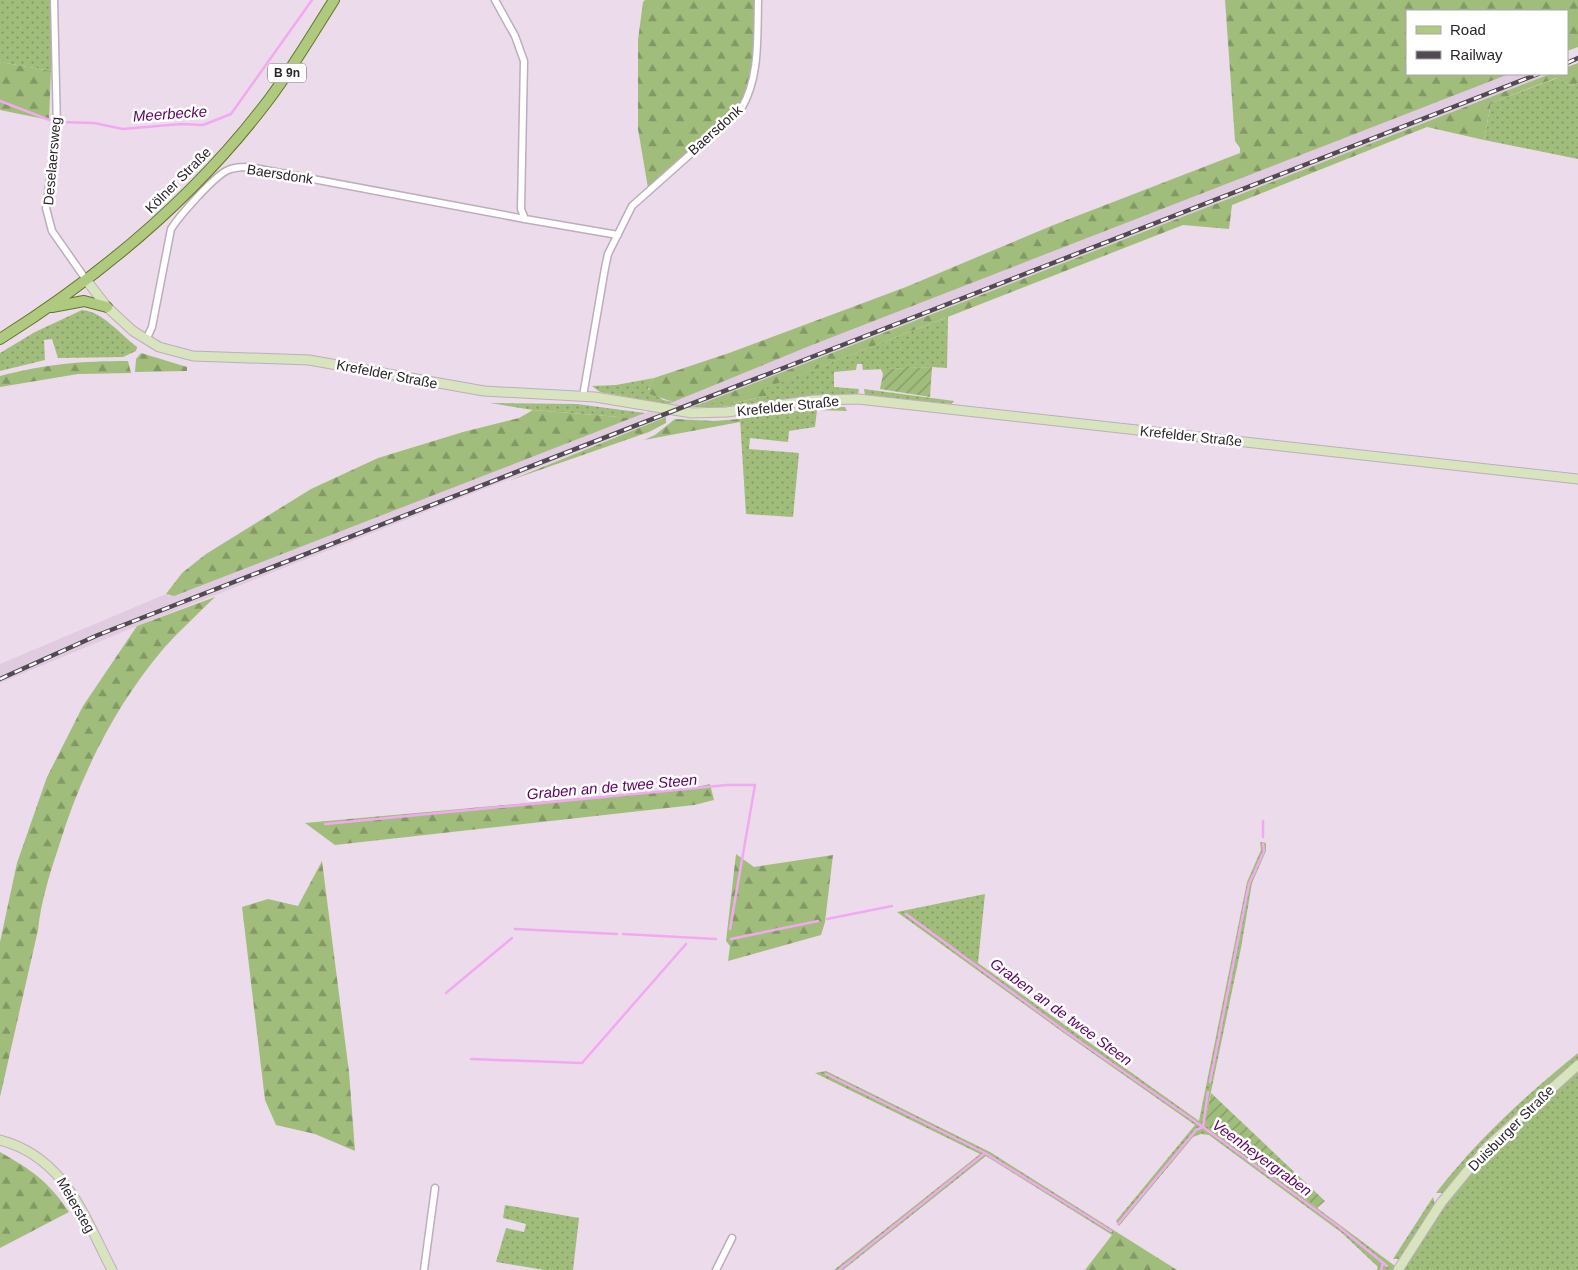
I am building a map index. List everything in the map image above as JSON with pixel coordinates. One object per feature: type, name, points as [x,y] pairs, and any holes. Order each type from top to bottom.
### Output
[{"type":"main road","name":"Kölner Straße","points":[[0,340],[87,281],[158,221],[234,141],[295,62],[334,0]]},
{"type":"main road","name":"Krefelder Straße","points":[[87,281],[107,306],[146,340],[170,351],[193,356],[310,360],[484,391],[583,396],[684,412],[704,413],[814,400],[858,400],[1578,479]]},
{"type":"main road","points":[[46,309],[84,301],[107,306]]},
{"type":"main road","name":"Duisburger Straße","points":[[1398,1270],[1441,1203],[1488,1147],[1578,1065]]},
{"type":"main road","name":"Meiersteg","points":[[0,1140],[27,1151],[55,1171],[69,1189],[112,1270]]},
{"type":"street","name":"Deselaersweg","points":[[54,0],[57,129],[46,208],[52,231],[87,281]]},
{"type":"street","points":[[495,0],[515,36],[524,61],[521,209],[525,219]]},
{"type":"street","name":"Baersdonk","points":[[583,396],[604,268],[618,235],[632,206],[741,109],[750,94],[756,53],[758,0]]},
{"type":"street","name":"Baersdonk","points":[[146,340],[152,327],[171,229],[177,219],[224,172],[235,168],[249,167],[618,235]]},
{"type":"street","points":[[424,1270],[435,1188]]},
{"type":"street","points":[[716,1270],[732,1238]]},
{"type":"shaded area","points":[[1506,75],[1547,75],[666,417],[137,626],[0,683],[0,664],[166,594],[169,596],[645,413],[812,345]]},
{"type":"green space","points":[[0,0],[53,0],[51,71],[0,62]]},
{"type":"green space","points":[[645,0],[759,0],[753,75],[741,109],[648,188],[638,129],[638,40],[643,2]]},
{"type":"green space","points":[[1225,0],[1578,0],[1578,47],[1568,51],[1568,10],[1406,10],[1406,75],[1506,75],[812,345],[673,402],[650,394],[649,387],[654,378],[729,353],[906,287],[1051,226],[1240,153],[1240,148],[1235,141]]},
{"type":"green space","points":[[0,62],[51,71],[49,120],[0,110]]},
{"type":"green space","points":[[1578,63],[1578,83],[1572,86],[1556,78],[1491,103],[1484,140],[1427,127],[1232,205],[1229,229],[1183,225],[766,388],[766,396],[733,403],[703,403],[1547,75],[1568,75],[1568,67]]},
{"type":"green space","points":[[1557,78],[1572,86],[1578,83],[1578,159],[1484,140],[1491,103]]},
{"type":"green space","points":[[82,310],[89,311],[111,324],[137,347],[136,351],[123,357],[58,358],[52,339],[44,340],[45,360],[0,371],[0,353],[35,332]]},
{"type":"green space","points":[[948,317],[947,368],[863,370],[862,364],[857,364],[856,370],[834,372],[834,387],[859,389],[858,395],[826,394],[722,407],[691,407],[703,403],[733,403],[766,396],[765,388]]},
{"type":"green space","points":[[141,353],[187,367],[187,371],[135,372],[136,359]]},
{"type":"green space","points":[[128,361],[131,373],[78,374],[0,387],[0,376],[33,369],[79,363]]},
{"type":"green space","points":[[932,367],[930,397],[880,389],[883,374],[881,369]]},
{"type":"green space","points":[[654,378],[648,389],[663,400],[673,402],[668,404],[600,392],[592,386],[616,385]]},
{"type":"green space","points":[[864,389],[954,401],[951,404],[865,395]]},
{"type":"green space","points":[[490,403],[577,404],[645,413],[632,418],[533,410]]},
{"type":"green space","points":[[845,407],[847,411],[817,410],[815,427],[789,431],[788,442],[750,438],[749,449],[799,453],[793,517],[746,514],[740,419],[817,408]]},
{"type":"green space","points":[[533,410],[632,418],[174,596],[166,594],[182,573],[206,554],[311,489],[378,458],[463,432],[519,418]]},
{"type":"green space","points":[[666,417],[666,423],[649,432],[508,481]]},
{"type":"green space","points":[[675,419],[714,421],[740,419],[740,422],[644,440],[655,435]]},
{"type":"green space","points":[[215,597],[170,641],[129,694],[100,743],[88,769],[51,869],[0,1097],[0,942],[17,863],[47,777],[83,706],[137,626]]},
{"type":"green space","points":[[710,784],[714,800],[694,805],[335,845],[305,823],[692,788]]},
{"type":"green space","points":[[1260,842],[1266,843],[1266,851],[1252,883],[1241,948],[1205,1120],[1208,1127],[1395,1266],[1393,1270],[1377,1270],[1378,1267],[1342,1233],[1209,1135],[1201,1134],[1193,1137],[1119,1226],[1116,1221],[1195,1125],[897,912],[985,894],[978,963],[1199,1121],[1247,882],[1261,850]]},
{"type":"green space","points":[[736,854],[754,867],[833,855],[825,922],[821,935],[728,961],[730,946],[726,941]]},
{"type":"green space","points":[[322,861],[349,1072],[355,1151],[315,1134],[276,1125],[265,1100],[242,907],[268,899],[298,906]]},
{"type":"green space","points":[[1578,1053],[1578,1060],[1507,1123],[1443,1193],[1436,1193],[1485,1136]]},
{"type":"green space","points":[[826,1071],[990,1152],[1115,1231],[1112,1235],[986,1156],[843,1270],[834,1270],[980,1154],[815,1073]]},
{"type":"green space","points":[[1578,1071],[1578,1270],[1403,1270],[1435,1219],[1455,1192],[1487,1155],[1540,1103]]},
{"type":"green space","points":[[1211,1093],[1325,1201],[1317,1208],[1208,1127],[1205,1120]]},
{"type":"green space","points":[[0,1152],[22,1165],[47,1184],[69,1212],[0,1248]]},
{"type":"green space","points":[[1433,1197],[1435,1204],[1399,1259],[1393,1259]]},
{"type":"green space","points":[[505,1205],[579,1218],[573,1270],[545,1270],[496,1262],[506,1228],[524,1232],[526,1224],[503,1218]]},
{"type":"green space","points":[[1115,1231],[1177,1270],[1085,1270]]},
{"type":"waterway","name":"Meerbecke","points":[[59,122],[94,123],[123,129],[181,124],[203,125],[231,114],[312,0]]},
{"type":"waterway","name":"Meerbecke","points":[[0,101],[52,121]]},
{"type":"waterway","name":"Graben an de twee Steen","points":[[325,824],[727,785],[755,785],[730,929]]},
{"type":"waterway","points":[[1263,821],[1263,837]]},
{"type":"waterway","points":[[1210,1082],[1249,884],[1264,851],[1263,844]]},
{"type":"waterway","name":"Graben an de twee Steen","points":[[827,919],[892,906]]},
{"type":"waterway","name":"Graben an de twee Steen","points":[[906,914],[1065,1031],[1203,1127]]},
{"type":"waterway","name":"Graben an de twee Steen","points":[[731,939],[818,921]]},
{"type":"waterway","points":[[515,929],[617,934]]},
{"type":"waterway","points":[[623,934],[716,939]]},
{"type":"waterway","points":[[446,993],[512,938]]},
{"type":"waterway","points":[[471,1059],[582,1063],[686,944]]},
{"type":"waterway","points":[[826,1074],[985,1153]]},
{"type":"waterway","points":[[1203,1127],[1208,1092]]},
{"type":"waterway","name":"Veenheyergraben","points":[[1118,1224],[1196,1130],[1203,1127],[1339,1227],[1387,1266]]},
{"type":"waterway","name":"Veenheyergraben","points":[[839,1270],[985,1153],[1111,1231]]},
{"type":"waterway","name":"Veenheyergraben","points":[[1381,1270],[1383,1263]]},
{"type":"railway","points":[[1568,63],[1578,58]]},
{"type":"railway","points":[[0,679],[98,635],[1535,75]]}]
